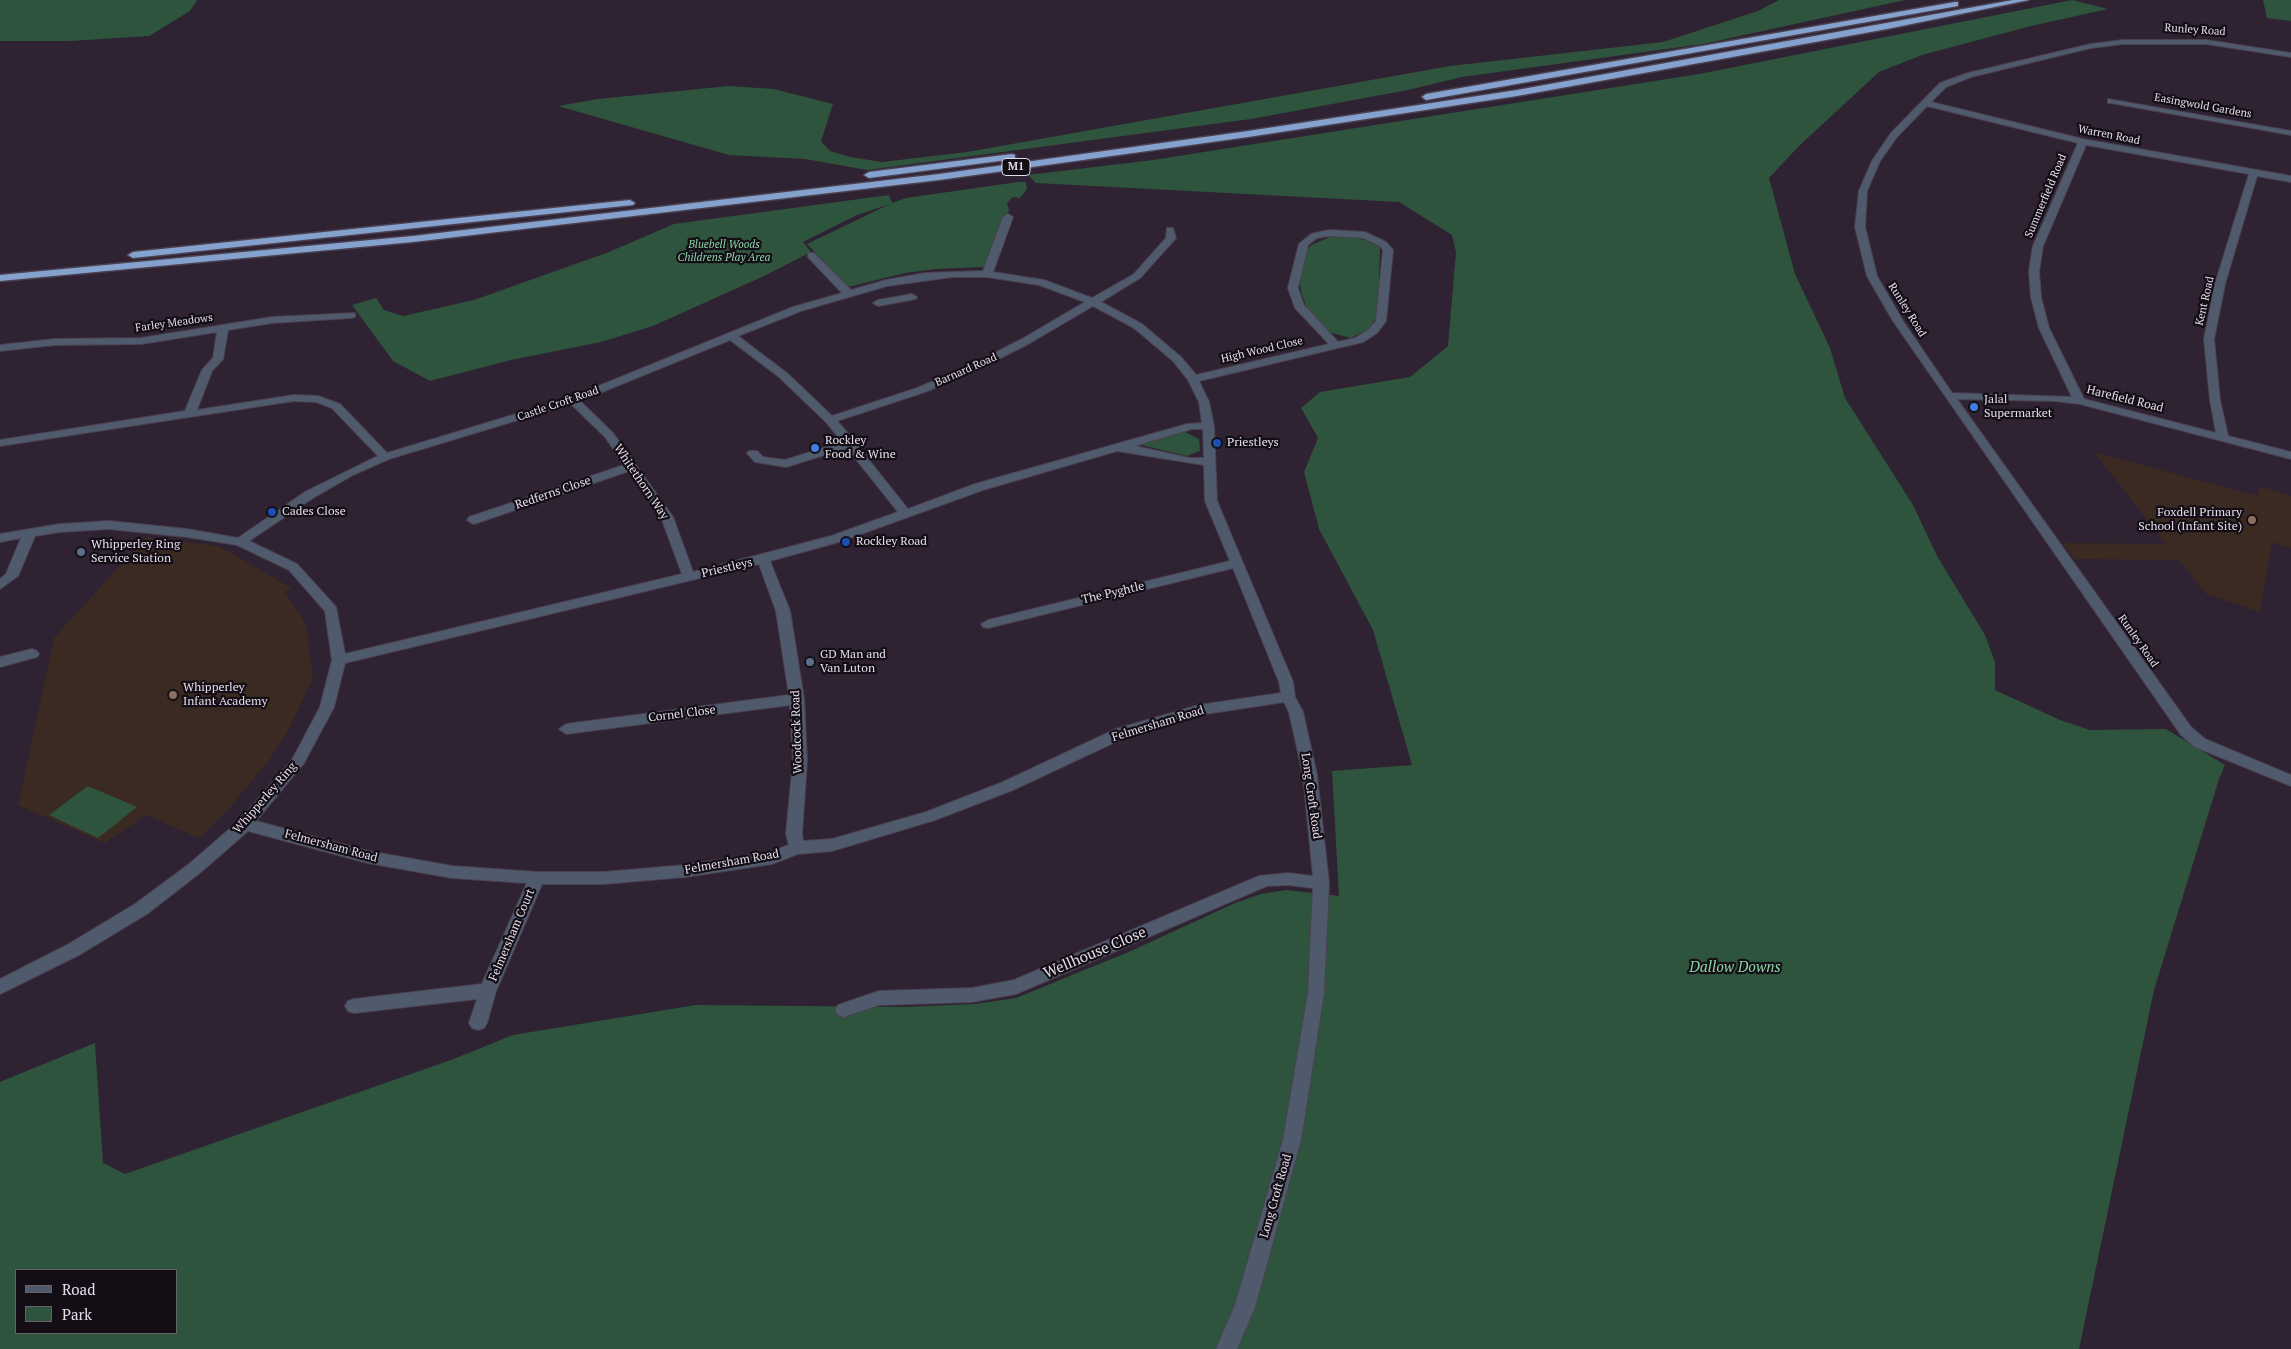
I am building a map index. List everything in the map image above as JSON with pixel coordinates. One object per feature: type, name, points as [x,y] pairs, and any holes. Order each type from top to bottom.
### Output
[{"type":"highway","name":"M1","points":[[0,269],[740,192],[1064,150],[1354,109],[1974,0]]},
{"type":"highway","name":"M1","points":[[0,278],[413,239],[958,175],[1518,93],[1872,30],[2025,0]]},
{"type":"street","name":"Runley Road","points":[[2291,54],[2206,42],[2159,40],[2091,46],[1968,75],[1943,85],[1894,136],[1876,161],[1863,191],[1860,227],[1872,276],[1898,322],[1948,396],[1989,451],[2186,731],[2200,743],[2291,781]]},
{"type":"street","name":"Easingwold Gardens","points":[[2111,102],[2291,133]]},
{"type":"street","name":"Warren Road","points":[[1925,103],[2083,142],[2291,179]]},
{"type":"street","name":"Summerfield Road","points":[[2080,401],[2044,328],[2036,297],[2034,270],[2038,246],[2083,142]]},
{"type":"street","name":"Kent Road","points":[[2223,438],[2215,400],[2209,339],[2220,284],[2254,172]]},
{"type":"street","points":[[987,274],[1008,217]]},
{"type":"street","name":"Barnard Road","points":[[830,420],[912,393],[977,366],[1026,341],[1137,276],[1171,238],[1170,230]]},
{"type":"street","name":"High Wood Close","points":[[1193,379],[1336,346],[1359,340],[1373,331],[1381,321],[1388,250],[1382,244],[1365,235],[1329,233],[1314,236],[1304,244],[1293,288],[1299,306],[1336,346]]},
{"type":"street","points":[[811,255],[848,293]]},
{"type":"street","name":"Castle Croft Road","points":[[240,542],[309,495],[349,472],[384,457],[573,400],[656,368],[730,335],[797,309],[848,293],[886,283],[925,276],[987,274],[1041,282],[1094,302]]},
{"type":"street","points":[[886,283],[895,299]]},
{"type":"street","points":[[878,303],[912,297]]},
{"type":"street","name":"Long Croft Road","points":[[1094,302],[1138,326],[1177,359],[1193,379],[1204,402],[1208,426],[1211,501],[1286,682],[1288,697],[1296,712],[1310,776],[1321,883],[1316,993],[1292,1140],[1245,1307],[1226,1349]]},
{"type":"street","name":"Farley Meadows","points":[[0,348],[55,342],[141,342],[272,320],[351,315]]},
{"type":"street","points":[[190,413],[207,370],[218,359],[223,328]]},
{"type":"street","points":[[730,335],[783,375],[830,420],[851,443],[905,513]]},
{"type":"street","name":"Harefield Road","points":[[1948,396],[2055,398],[2080,401],[2291,456]]},
{"type":"street","points":[[0,443],[294,398],[318,399],[336,406],[384,457]]},
{"type":"street","name":"Whitethorn Way","points":[[573,400],[609,435],[633,466],[667,517],[689,577]]},
{"type":"street","name":"Priestleys","points":[[339,660],[763,559],[835,539],[979,486],[1191,426],[1208,426]]},
{"type":"street","points":[[753,453],[759,460],[786,464],[851,443]]},
{"type":"street","name":"Priestleys","points":[[1107,449],[1136,449],[1190,461],[1209,462]]},
{"type":"street","name":"Redferns Close","points":[[473,520],[633,466]]},
{"type":"street","name":"Whipperley Ring","points":[[0,538],[30,532],[109,526],[187,533],[240,542],[293,567],[331,610],[339,660],[327,707],[297,762],[246,824],[195,868],[140,909],[72,950],[0,987]]},
{"type":"street","points":[[0,585],[12,576],[30,532]]},
{"type":"street","name":"Woodcock Road","points":[[763,559],[783,611],[798,699],[800,761],[794,834],[797,848]]},
{"type":"street","name":"The Pyghtle","points":[[988,624],[1238,563]]},
{"type":"street","points":[[0,662],[32,654]]},
{"type":"street","name":"Felmersham Road","points":[[246,824],[368,857],[452,872],[536,878],[604,878],[685,871],[772,858],[797,848],[832,845],[930,816],[1008,786],[1121,733],[1198,710],[1288,697]]},
{"type":"street","name":"Cornel Close","points":[[566,729],[798,699]]},
{"type":"street","name":"Felmersham Court","points":[[478,1023],[488,991],[536,878]]},
{"type":"street","name":"Wellhouse Close","points":[[844,1010],[879,998],[972,995],[1016,987],[1265,880],[1288,879],[1321,883]]},
{"type":"street","name":"Felmersham Court","points":[[354,1006],[488,991]]},
{"type":"shaded area","name":"Foxdell Primary School (Infant Site)","points":[[2094,452],[2258,496],[2259,486],[2291,496],[2291,548],[2272,542],[2260,612],[2206,594],[2179,560],[2074,559],[2063,543],[2166,544]]},
{"type":"shaded area","name":"Whipperley Infant Academy","points":[[146,537],[218,546],[292,588],[285,592],[306,624],[313,678],[288,731],[270,759],[231,806],[199,838],[146,815],[105,843],[18,805],[54,638]]},
{"type":"green space","points":[[0,0],[197,0],[190,11],[149,36],[70,41],[0,41]]},
{"type":"green space","points":[[1779,0],[1905,0],[1703,44],[1462,77],[1408,90],[1251,119],[867,170],[805,159],[729,155],[558,106],[598,99],[729,86],[774,89],[833,104],[821,141],[830,151],[850,157],[882,162],[967,152],[1450,66],[1663,42],[1758,11]]},
{"type":"green space","name":"Dallow Downs","points":[[2072,0],[2108,9],[2031,26],[1922,55],[1879,72],[1800,145],[1769,178],[1795,274],[1830,348],[1845,398],[1913,505],[1937,556],[1985,635],[1995,662],[1995,690],[2060,720],[2090,730],[2166,729],[2225,765],[2219,779],[2154,990],[2079,1349],[0,1349],[0,1082],[95,1043],[103,1163],[125,1174],[451,1060],[513,1035],[696,1005],[903,1007],[975,1004],[1016,998],[1131,951],[1235,903],[1261,894],[1286,890],[1339,896],[1332,771],[1412,765],[1373,630],[1319,529],[1304,472],[1318,438],[1301,408],[1320,392],[1410,377],[1448,346],[1456,252],[1452,235],[1399,202],[1036,183],[1028,175],[1153,160],[1699,74]]},
{"type":"green space","points":[[2263,0],[2291,0],[2291,21],[2267,18]]},
{"type":"green space","name":"Bluebell Woods Childrens Play Area","points":[[1026,182],[1027,189],[1020,198],[1013,197],[1007,203],[1009,210],[984,267],[936,269],[905,273],[848,287],[807,244],[890,204],[857,215],[803,242],[811,252],[764,276],[653,326],[601,342],[511,360],[430,381],[393,361],[352,305],[376,298],[384,310],[403,316],[474,300],[609,252],[674,224],[889,195],[892,203],[906,198]]},
{"type":"green space","points":[[1348,236],[1362,239],[1380,247],[1378,314],[1370,328],[1351,338],[1328,332],[1308,310],[1300,284],[1305,253],[1311,245],[1330,237]]},
{"type":"green space","points":[[1185,432],[1199,439],[1200,451],[1187,456],[1137,444]]},
{"type":"green space","points":[[88,786],[137,807],[98,838],[49,815]]},
{"type":"place","name":"Jalal Supermarket","points":[[1974,407]]},
{"type":"place","name":"Priestleys","points":[[1217,443]]},
{"type":"place","name":"Rockley Food & Wine","points":[[815,448]]},
{"type":"place","name":"Cades Close","points":[[272,512]]},
{"type":"place","name":"Foxdell Primary School (Infant Site)","points":[[2252,520]]},
{"type":"place","name":"Rockley Road","points":[[846,542]]},
{"type":"place","name":"Whipperley Ring Service Station","points":[[81,552]]},
{"type":"place","name":"GD Man and Van Luton","points":[[810,662]]},
{"type":"place","name":"Whipperley Infant Academy","points":[[173,695]]}]
